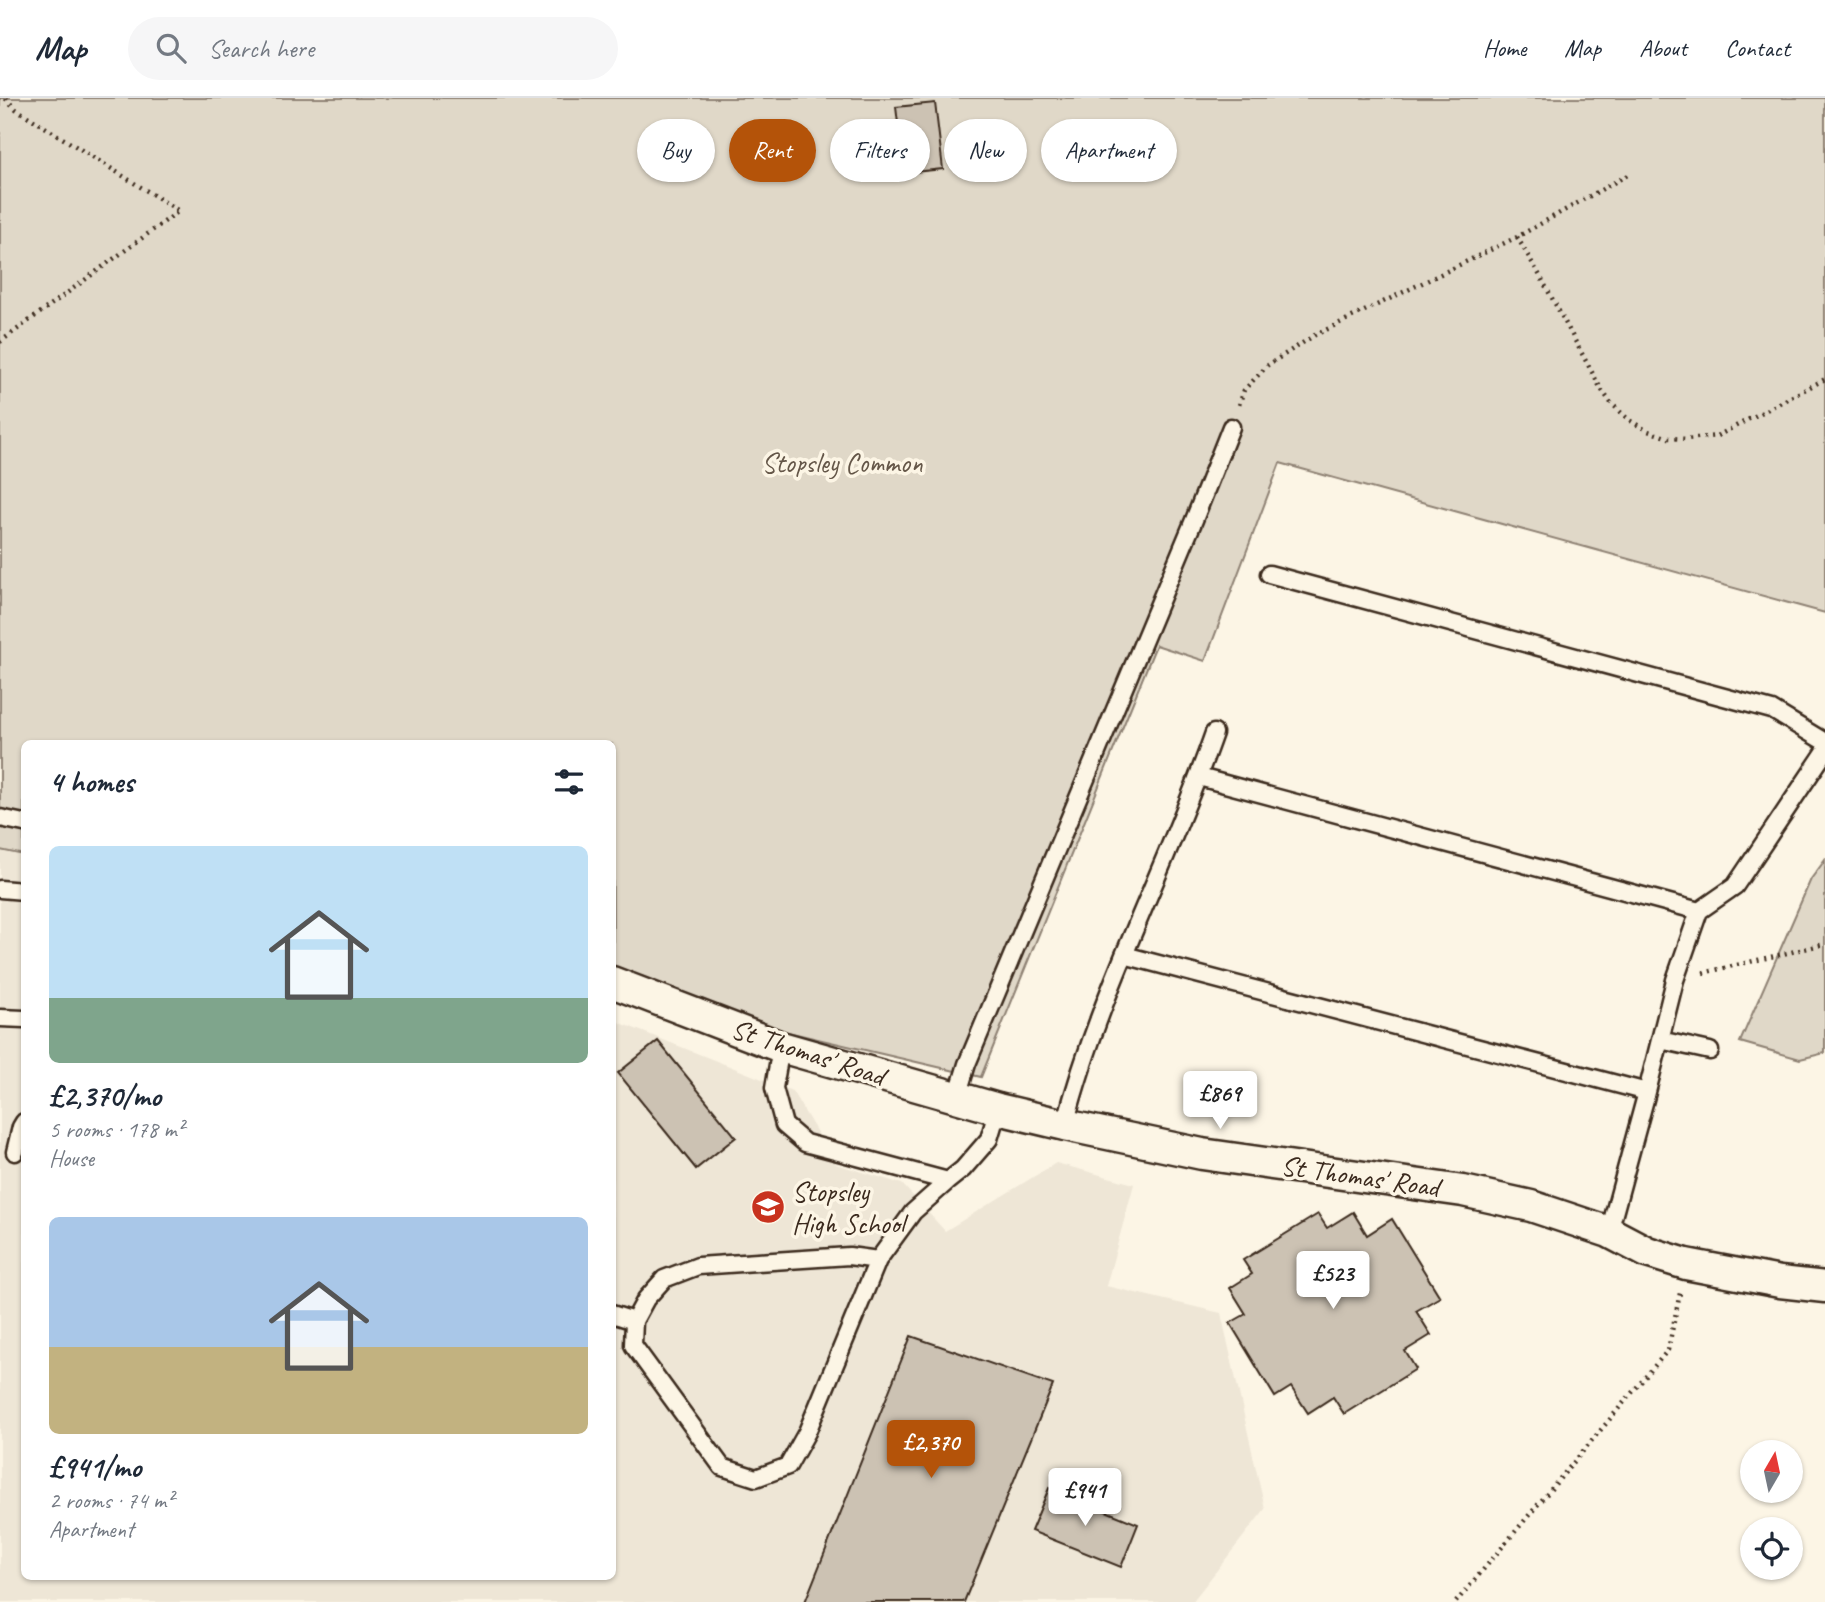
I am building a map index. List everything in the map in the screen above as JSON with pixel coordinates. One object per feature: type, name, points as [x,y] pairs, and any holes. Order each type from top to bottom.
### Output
[{"type":"street","name":"St Thomas' Road","points":[[616,984],[781,1047],[998,1109],[1202,1154],[1463,1191],[1531,1206],[1609,1232],[1647,1252],[1686,1264],[1780,1282],[1825,1287]]},
{"type":"lane","points":[[957,1097],[967,1064],[1231,427]]},
{"type":"lane","points":[[1269,574],[1772,710],[1825,742]]},
{"type":"lane","points":[[1065,1125],[1075,1086],[1124,955],[1199,777],[1214,733]]},
{"type":"lane","points":[[1609,1232],[1675,980],[1699,911],[1735,886],[1825,752]]},
{"type":"lane","points":[[1199,777],[1699,911]]},
{"type":"lane","points":[[0,818],[21,822]]},
{"type":"lane","points":[[0,889],[21,891]]},
{"type":"lane","points":[[1124,955],[1647,1092]]},
{"type":"lane","points":[[0,1018],[21,1019]]},
{"type":"lane","points":[[1660,1040],[1710,1051]]},
{"type":"lane","points":[[781,1047],[774,1088],[784,1125],[805,1143],[948,1181]]},
{"type":"lane","points":[[878,1260],[849,1256],[698,1266],[664,1279],[646,1299],[634,1321],[634,1345],[722,1467],[756,1478],[788,1466],[807,1432],[878,1260],[913,1212],[963,1169],[989,1139],[998,1109]]},
{"type":"lane","points":[[15,1152],[21,1127]]},
{"type":"lane","points":[[616,1315],[634,1321]]},
{"type":"path","points":[[0,342],[179,211],[16,109],[5,98]]},
{"type":"path","points":[[1231,427],[1244,390],[1268,365],[1315,335],[1517,237],[1631,173]]},
{"type":"path","points":[[1517,237],[1546,285],[1601,389],[1629,420],[1648,431],[1669,438],[1717,436],[1825,379]]},
{"type":"path","points":[[1675,980],[1825,944]]},
{"type":"path","points":[[1456,1602],[1668,1350],[1686,1264]]},
{"type":"shaded area","name":"Stopsley High School","points":[[0,850],[21,854],[21,1580],[616,1580],[616,1021],[792,1091],[836,1164],[902,1184],[945,1231],[1056,1163],[1134,1184],[1106,1286],[1221,1313],[1265,1509],[1192,1602],[0,1602]]},
{"type":"green space","name":"Stopsley Common","points":[[0,98],[1825,98],[1825,613],[1280,463],[1205,661],[1156,645],[981,1077],[779,1030],[616,972],[616,740],[21,740],[21,854],[0,850]]},
{"type":"green space","points":[[1825,860],[1825,1053],[1800,1059],[1740,1042],[1811,879]]},
{"type":"building","points":[[935,103],[943,169],[930,170],[930,119],[897,119],[896,107]]},
{"type":"building","points":[[658,1041],[736,1137],[696,1169],[618,1073]]},
{"type":"building","points":[[1353,1212],[1367,1235],[1392,1219],[1440,1297],[1416,1311],[1431,1335],[1405,1351],[1416,1369],[1344,1414],[1333,1397],[1308,1413],[1291,1387],[1275,1397],[1230,1323],[1246,1314],[1230,1288],[1252,1274],[1243,1260],[1318,1214],[1327,1228]]},
{"type":"building","points":[[911,1336],[1053,1385],[964,1602],[805,1602]]},
{"type":"building","points":[[1049,1488],[1138,1524],[1121,1567],[1031,1531]]},
{"type":"place","name":"Stopsley High School","points":[[768,1207]]}]
